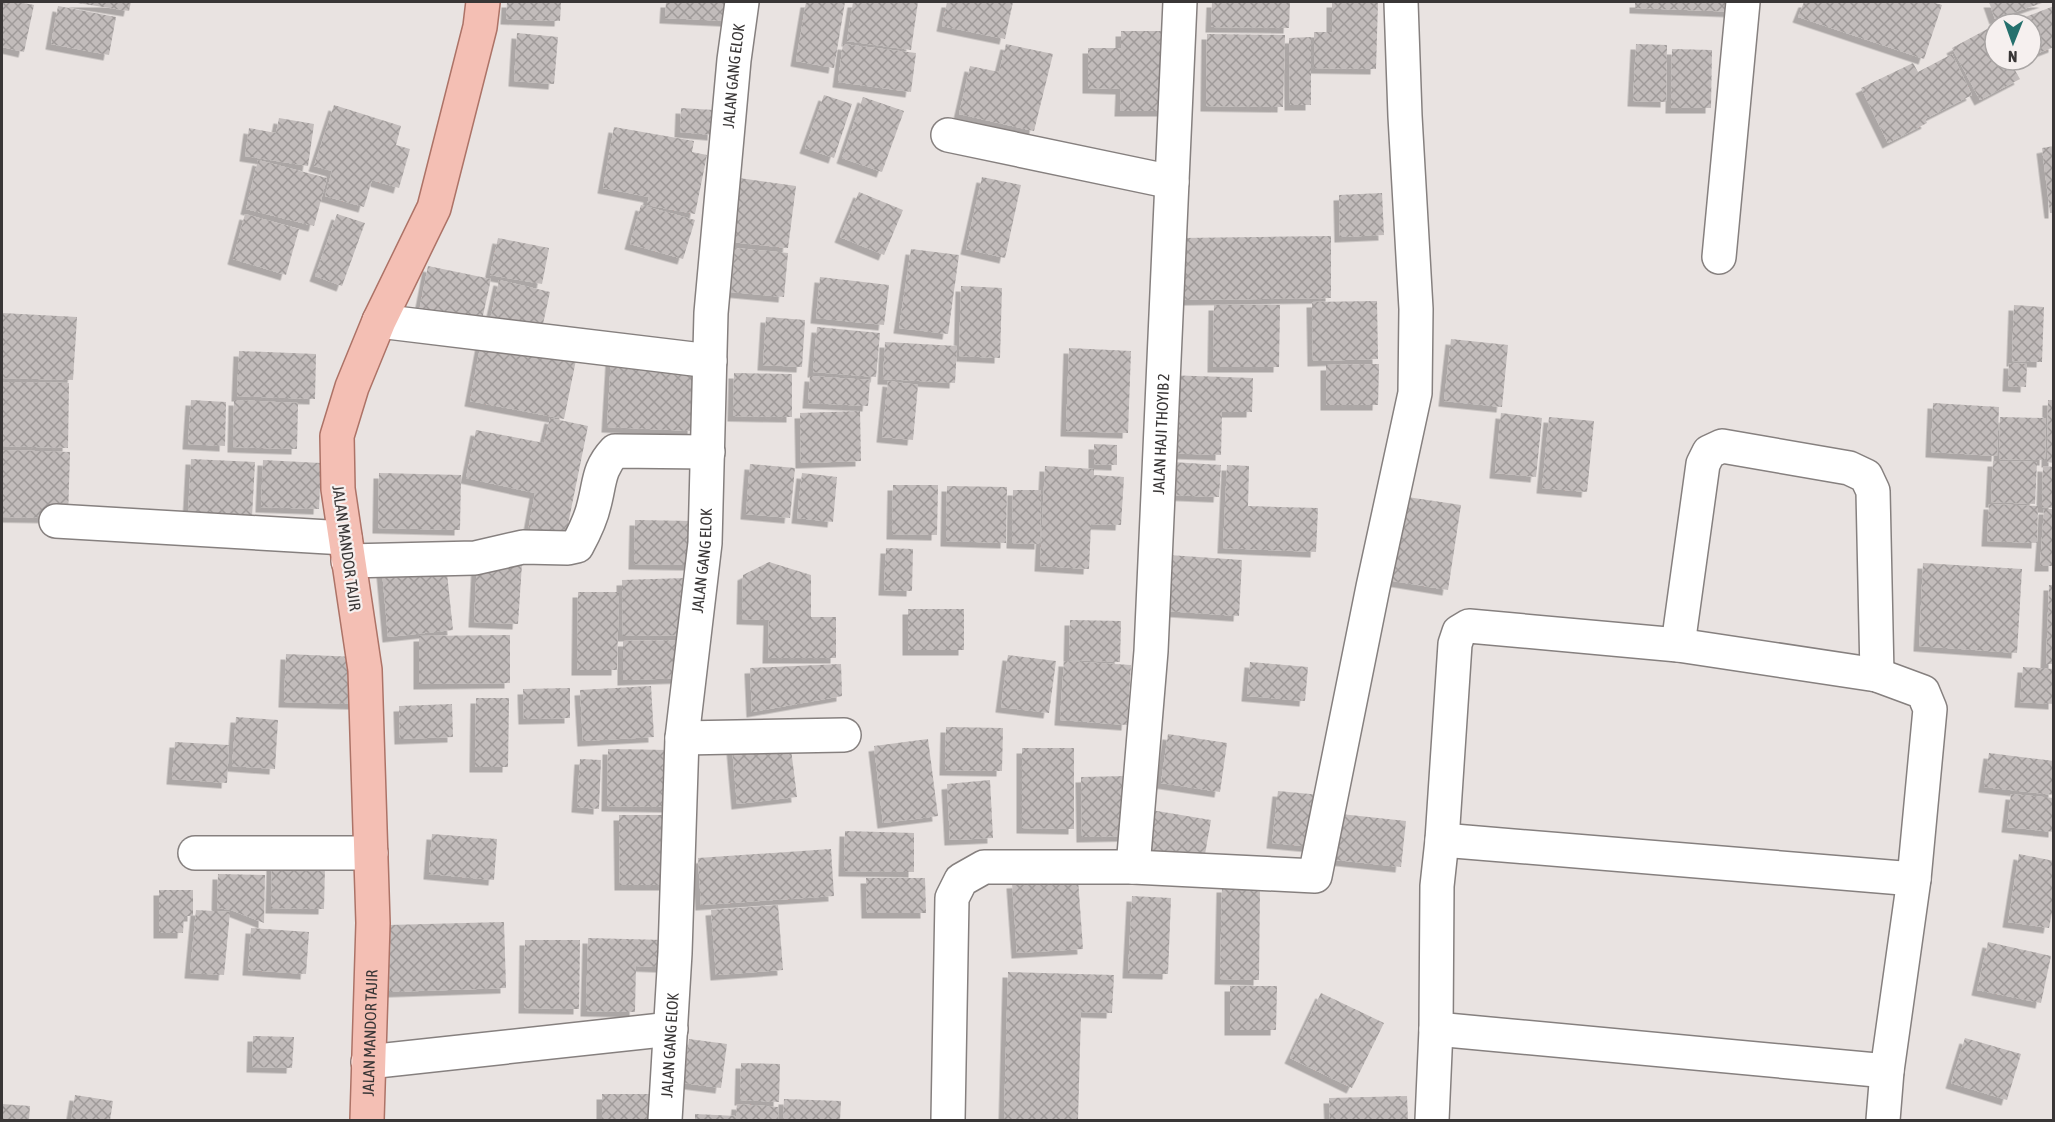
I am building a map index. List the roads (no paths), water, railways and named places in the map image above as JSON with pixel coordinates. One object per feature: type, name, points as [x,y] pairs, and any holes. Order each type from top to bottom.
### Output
[{"type":"main road","name":"JALAN MANDOR TAJIR","points":[[367,1120],[373,923],[365,670],[338,489],[337,436],[352,387],[379,321],[434,208],[480,27],[483,2]]},
{"type":"street","name":"JALAN GANG ELOK","points":[[665,1120],[675,953],[682,738],[705,543],[711,313],[734,60],[742,2]]},
{"type":"street","name":"JALAN HAJI THOYIB 2","points":[[1133,867],[1151,651],[1180,2]]},
{"type":"street","points":[[948,1120],[952,898],[961,880],[984,867],[1133,867],[1316,876],[1373,587],[1415,393],[1416,309],[1401,2]]},
{"type":"street","points":[[1719,257],[1743,2]]},
{"type":"street","points":[[948,135],[1172,182]]},
{"type":"street","points":[[379,321],[710,361]]},
{"type":"street","points":[[1678,645],[1703,464],[1709,452],[1722,446],[1849,468],[1866,476],[1873,491],[1877,675]]},
{"type":"street","points":[[56,521],[346,550],[475,558],[523,547],[568,548],[577,546],[595,504],[598,481],[605,462],[615,451],[708,452]]},
{"type":"street","points":[[1431,1120],[1436,1029],[1437,886],[1455,644],[1459,632],[1469,626],[1678,645],[1877,675],[1923,692],[1929,709],[1914,879],[1887,1071],[1883,1120]]},
{"type":"street","points":[[682,738],[844,735]]},
{"type":"street","points":[[1442,840],[1914,879]]},
{"type":"street","points":[[195,853],[371,853]]},
{"type":"street","points":[[368,1062],[671,1029]]},
{"type":"street","points":[[1436,1029],[1887,1071]]}]
